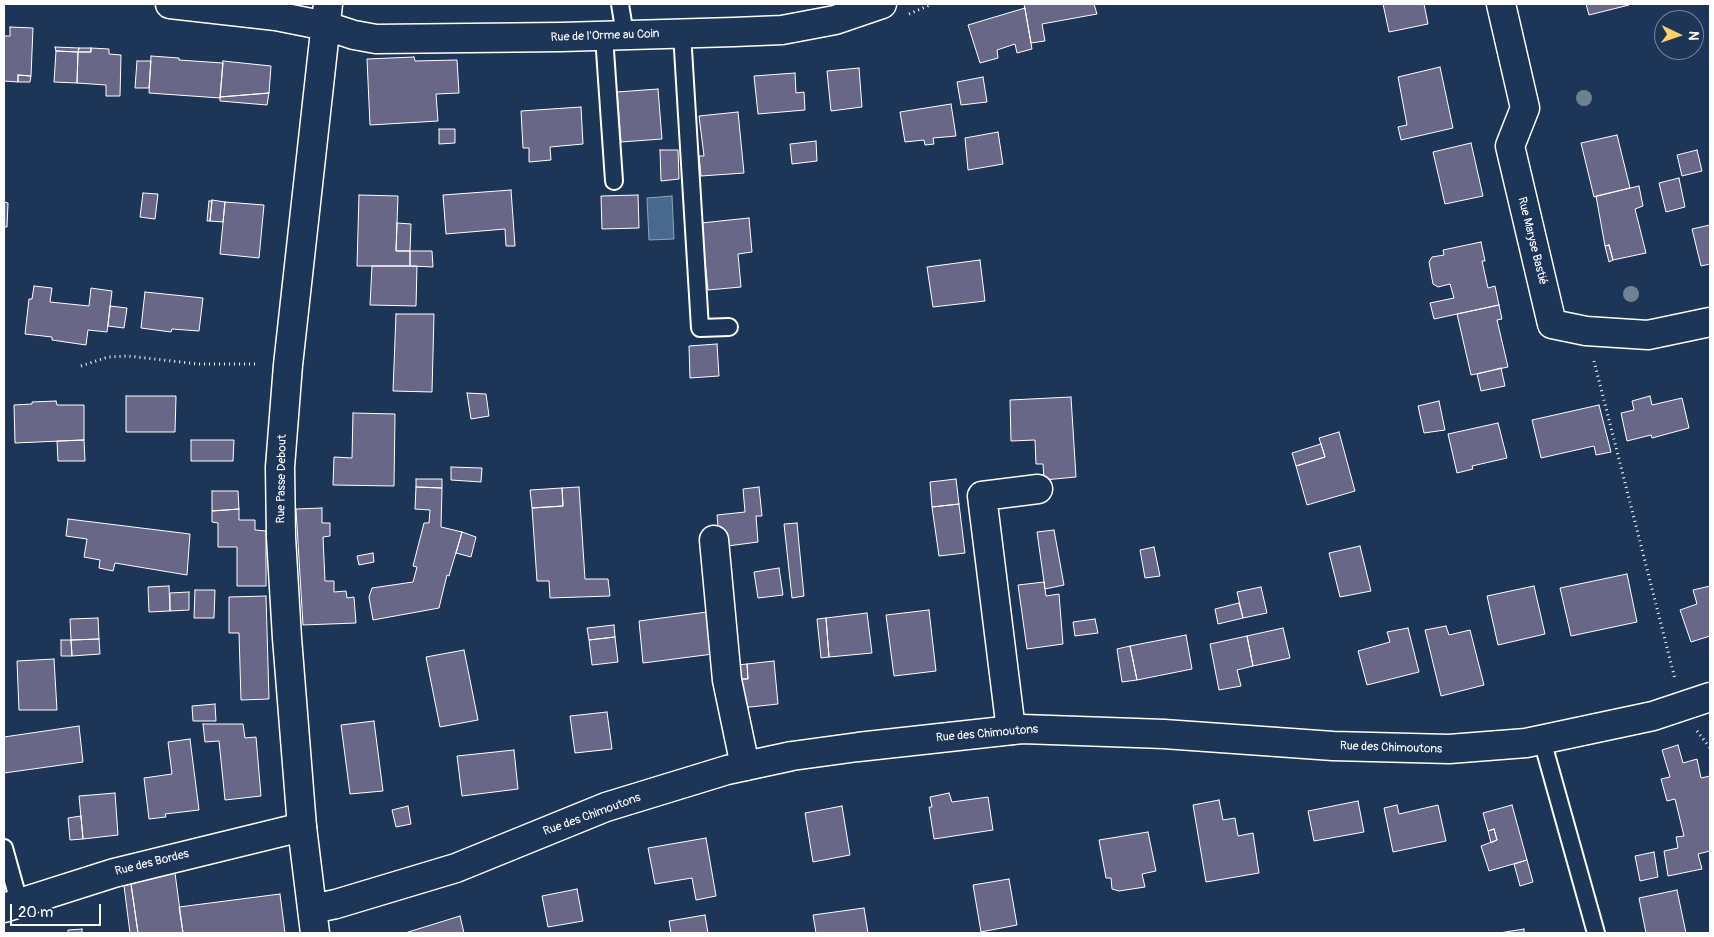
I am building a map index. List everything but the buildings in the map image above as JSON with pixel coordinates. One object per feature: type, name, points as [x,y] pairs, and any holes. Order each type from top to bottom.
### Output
[{"type":"main road","name":"Rue de l'Orme au Coin","points":[[170,4],[276,16],[327,15],[354,35],[376,39],[614,36],[782,30],[835,20],[882,4]]},
{"type":"main road","name":"Rue Maryse Bastié","points":[[1501,4],[1524,108],[1510,146],[1552,324],[1586,331],[1648,335],[1710,322]]},
{"type":"main road","name":"Rue Passe Debout","points":[[314,921],[302,827],[287,638],[281,537],[280,467],[288,365],[327,15]]},
{"type":"main road","points":[[1011,730],[982,496],[1038,490]]},
{"type":"main road","points":[[714,540],[727,680],[745,766]]},
{"type":"main road","name":"Rue des Chimoutons","points":[[314,921],[336,904],[456,868],[606,807],[727,770],[792,756],[1022,729],[1164,734],[1332,746],[1449,749],[1542,740],[1653,716],[1710,697]]},
{"type":"main road","name":"Rue des Bordes","points":[[11,905],[114,873],[302,827]]},
{"type":"lane","points":[[614,182],[614,36],[620,4]]},
{"type":"lane","points":[[682,34],[700,328],[729,328]]},
{"type":"lane","points":[[1542,740],[1596,933]]},
{"type":"lane","points":[[4,848],[11,905]]},
{"type":"path","points":[[1586,331],[1676,682]]},
{"type":"path","points":[[81,366],[108,357],[128,356],[198,364],[288,365]]},
{"type":"path","points":[[1695,727],[1710,748]]},
{"type":"water","points":[[672,196],[674,239],[649,240],[647,198]]}]
